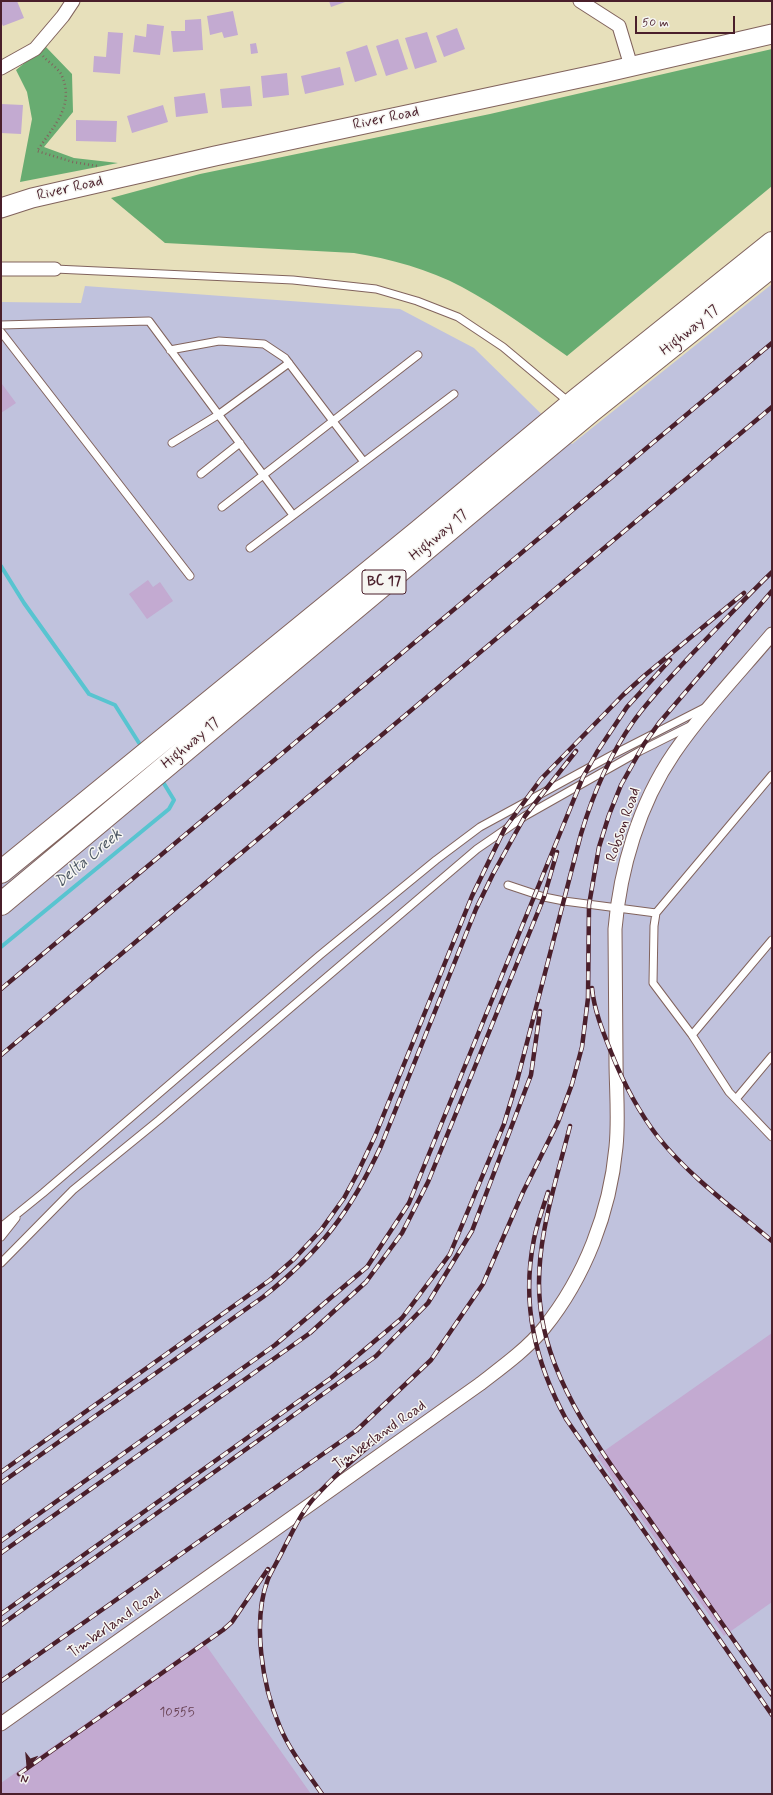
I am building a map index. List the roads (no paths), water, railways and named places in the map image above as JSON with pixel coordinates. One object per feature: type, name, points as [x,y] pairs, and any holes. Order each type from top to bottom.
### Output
[{"type":"highway","name":"Highway 17","points":[[1,872],[419,531],[571,404],[772,243]]},
{"type":"highway","name":"Highway 17","points":[[1,904],[590,411],[772,266]]},
{"type":"street","points":[[1,68],[35,49],[63,16],[73,1]]},
{"type":"street","points":[[580,1],[619,26],[631,66]]},
{"type":"street","name":"River Road","points":[[1,208],[32,198],[215,156],[772,34]]},
{"type":"street","points":[[1,268],[55,269]]},
{"type":"street","name":"Robson Road","points":[[616,1066],[615,929],[617,907],[630,850],[642,813],[670,760],[697,722],[772,634]]},
{"type":"street","name":"Timberland Road","points":[[1,1724],[474,1388],[510,1360],[544,1329],[558,1309],[578,1274],[595,1238],[606,1205],[614,1168],[616,1146],[616,1066]]},
{"type":"lane","points":[[55,269],[293,280],[376,289],[417,301],[458,317],[503,348],[571,404]]},
{"type":"lane","points":[[1,325],[149,321],[293,515]]},
{"type":"lane","points":[[1,332],[190,576]]},
{"type":"lane","points":[[170,350],[219,341],[264,344],[285,358],[364,462]]},
{"type":"lane","points":[[222,506],[418,355]]},
{"type":"lane","points":[[172,443],[218,414],[289,363]]},
{"type":"lane","points":[[250,548],[454,394]]},
{"type":"lane","points":[[201,474],[240,443]]},
{"type":"lane","points":[[1,1227],[320,955],[480,826],[614,754],[712,704]]},
{"type":"lane","points":[[1,1264],[73,1190],[159,1120],[477,849],[525,816],[640,751],[697,722]]},
{"type":"lane","points":[[772,775],[656,913],[654,926],[653,983],[692,1035],[729,1092],[772,1136]]},
{"type":"lane","points":[[508,885],[544,897],[564,901],[656,913]]},
{"type":"lane","points":[[692,1035],[772,940]]},
{"type":"lane","points":[[736,1099],[772,1056]]},
{"type":"lane","points":[[1,1237],[24,1208]]},
{"type":"waterway","name":"Delta Creek","points":[[1,566],[24,603],[89,694],[115,705],[139,743]]},
{"type":"waterway","name":"Delta Creek","points":[[1,947],[169,809],[174,800],[163,782]]},
{"type":"railway","points":[[1,989],[772,343]]},
{"type":"railway","points":[[1,1055],[772,407]]},
{"type":"railway","points":[[1,1614],[331,1378],[402,1318],[450,1254],[504,1124],[517,1081],[581,834],[602,776],[616,748],[646,704],[691,655],[772,572]]},
{"type":"railway","points":[[1,1681],[357,1430],[431,1360],[483,1284],[523,1192],[558,1122],[572,1084],[582,1047],[588,998],[589,905],[599,847],[609,815],[621,785],[644,744],[659,723],[772,591]]},
{"type":"railway","points":[[1,1472],[270,1280],[294,1259],[321,1230],[344,1198],[375,1136],[472,896],[505,828],[541,779],[623,695],[744,593]]},
{"type":"railway","points":[[1,1541],[275,1345],[367,1267],[409,1203],[583,777],[597,752],[627,707],[670,660]]},
{"type":"railway","points":[[1,1483],[263,1297],[301,1264],[332,1229],[358,1191],[381,1146],[476,909],[493,874],[525,816],[576,751]]},
{"type":"railway","points":[[1,1553],[310,1333],[366,1282],[402,1233],[428,1182],[544,897],[557,852]]},
{"type":"railway","points":[[592,988],[599,1021],[616,1063],[632,1096],[658,1137],[670,1152],[698,1179],[772,1241]]},
{"type":"railway","points":[[1,1625],[376,1356],[428,1303],[472,1231],[531,1075],[540,1011]]},
{"type":"railway","points":[[570,1126],[553,1191],[543,1236],[540,1259],[540,1303],[545,1334],[555,1364],[583,1422],[601,1450],[772,1695]]},
{"type":"railway","points":[[548,1192],[534,1239],[530,1263],[529,1287],[530,1309],[539,1354],[555,1398],[566,1419],[772,1715]]},
{"type":"railway","points":[[322,1794],[284,1736],[268,1692],[261,1653],[260,1633],[263,1596],[268,1579],[307,1506],[334,1477],[391,1427]]},
{"type":"railway","points":[[19,1774],[223,1630],[232,1622],[268,1569]]}]
